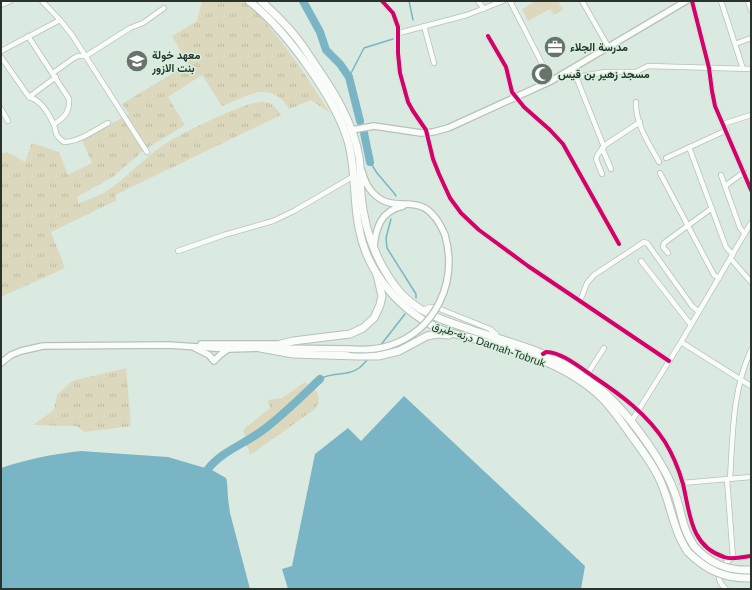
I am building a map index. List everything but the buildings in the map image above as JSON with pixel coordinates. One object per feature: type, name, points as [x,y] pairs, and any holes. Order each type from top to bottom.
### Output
[{"type":"highway","name":"درنه-طبرق Darnah-Tobruk","points":[[249,1],[284,35],[306,64],[326,96],[345,133],[354,176],[359,229],[369,259],[394,297],[411,312],[435,327],[461,336],[508,348],[546,363],[578,380],[602,398],[650,462],[667,496],[679,537],[688,552],[700,563],[717,573],[741,578],[751,578]]},
{"type":"highway","name":"درنه-طبرق Darnah-Tobruk","points":[[261,1],[284,23],[305,50],[336,96],[352,130],[359,156],[361,193],[368,236],[373,250],[388,276],[404,297],[422,310],[438,318],[543,354],[570,368],[600,389],[631,422],[666,473],[675,494],[683,525],[694,546],[707,559],[720,566],[736,570],[751,570]]},
{"type":"highway","points":[[281,344],[293,341],[350,334],[367,325],[377,314],[381,301],[381,291],[376,271]]},
{"type":"highway","points":[[260,348],[293,354],[378,356],[399,350],[427,336],[437,334],[461,336]]},
{"type":"main road","points":[[352,130],[374,126],[424,133],[448,128],[551,81],[609,48],[685,1]]},
{"type":"main road","points":[[1,363],[22,350],[43,346],[168,345],[229,349],[349,347],[373,346],[394,340],[412,330],[428,315],[439,296],[446,274],[443,236],[436,218],[425,208],[413,204],[392,204],[381,200],[373,193],[367,184],[360,168]]},
{"type":"main road","points":[[373,250],[376,232],[380,222],[393,210],[403,206],[415,207],[426,212],[436,223],[443,236]]},
{"type":"main road","points":[[1,359],[21,348],[42,343],[169,342],[229,345],[281,344],[349,347]]},
{"type":"main road","points":[[193,347],[209,355],[214,361],[229,349]]},
{"type":"street","points":[[1,5],[10,1]]},
{"type":"street","points":[[42,1],[60,20],[86,56],[147,152]]},
{"type":"street","points":[[382,1],[393,13],[399,33],[398,52],[401,79],[410,107],[421,122],[439,174],[450,198],[461,214],[510,253],[669,361]]},
{"type":"street","points":[[478,1],[484,9]]},
{"type":"street","points":[[399,33],[467,15],[503,1]]},
{"type":"street","points":[[510,1],[551,81]]},
{"type":"street","points":[[582,1],[609,48]]},
{"type":"street","points":[[692,1],[708,68],[715,106],[727,130],[751,190]]},
{"type":"street","points":[[721,1],[742,69]]},
{"type":"street","points":[[748,1],[751,10]]},
{"type":"street","points":[[29,97],[74,58],[78,56],[86,56],[130,28],[143,23],[164,8]]},
{"type":"street","points":[[1,51],[60,20]]},
{"type":"street","points":[[424,26],[434,63]]},
{"type":"street","points":[[28,36],[70,99],[70,104],[65,115],[54,124]]},
{"type":"street","points":[[488,36],[504,65],[511,90],[524,106],[563,144],[619,244]]},
{"type":"street","points":[[735,44],[751,38]]},
{"type":"street","points":[[1,57],[29,97],[38,101],[54,124],[55,133],[64,142],[69,142],[84,136],[108,123]]},
{"type":"street","points":[[577,77],[605,72],[636,72],[648,66],[751,69]]},
{"type":"street","points":[[573,69],[611,169]]},
{"type":"street","points":[[636,102],[637,112],[644,134],[658,162]]},
{"type":"street","points":[[1,110],[8,121]]},
{"type":"street","points":[[723,124],[751,115]]},
{"type":"street","points":[[602,174],[596,159],[603,147],[640,122]]},
{"type":"street","points":[[666,158],[727,130]]},
{"type":"street","points":[[690,147],[726,247],[751,282]]},
{"type":"street","points":[[725,186],[744,172]]},
{"type":"street","points":[[660,173],[714,275],[719,278]]},
{"type":"street","points":[[720,175],[740,228],[745,234]]},
{"type":"street","points":[[178,251],[224,235],[272,221],[294,211],[354,176]]},
{"type":"street","points":[[668,254],[664,247],[664,243],[712,208]]},
{"type":"street","points":[[631,422],[681,342],[751,223]]},
{"type":"street","points":[[580,300],[587,283],[594,275],[644,242],[647,243],[692,306],[699,312]]},
{"type":"street","points":[[641,261],[691,325]]},
{"type":"street","points":[[681,342],[751,386]]},
{"type":"street","points":[[588,373],[604,348]]},
{"type":"street","points":[[733,558],[728,479],[735,404],[740,379],[751,350]]},
{"type":"street","points":[[543,354],[548,352],[556,354],[588,373],[619,394],[639,410],[658,431],[666,444],[682,483],[691,523],[697,536],[707,547],[724,557],[733,558],[751,556]]},
{"type":"street","points":[[682,483],[751,477]]},
{"type":"street","points":[[726,589],[720,582],[720,572],[724,563],[733,558]]},
{"type":"green space","points":[[202,1],[245,1],[248,3],[271,29],[302,70],[330,113],[311,100],[289,109],[282,100],[274,94],[266,92],[258,92],[222,106],[202,75],[168,97],[185,125],[144,150],[114,176],[77,197],[79,203],[107,191],[121,181],[152,153],[167,143],[228,112],[244,106],[265,102],[273,105],[281,115],[115,195],[117,200],[51,232],[65,268],[1,297],[1,153],[5,153],[5,151],[25,162],[32,143],[59,152],[68,175],[92,163],[82,140],[129,114],[122,104],[188,64],[172,36],[197,21]]},
{"type":"green space","points":[[536,1],[558,1],[563,10],[554,15],[550,9],[528,21],[522,9]]},
{"type":"green space","points":[[126,368],[131,426],[85,432],[76,426],[33,425],[54,410],[57,395],[72,381]]},
{"type":"green space","points":[[305,382],[318,393],[319,400],[315,409],[250,455],[243,430],[270,408],[268,400],[282,398]]},
{"type":"water","points":[[404,396],[585,566],[581,589],[288,589],[282,569],[292,566],[315,454],[348,428],[361,441]]},
{"type":"water","points":[[81,451],[168,457],[212,470],[226,478],[230,513],[250,589],[1,589],[1,468],[41,457]]},
{"type":"waterway","points":[[303,1],[320,32],[326,50],[340,64],[349,77],[360,121]]},
{"type":"waterway","points":[[409,1],[413,20]]},
{"type":"waterway","points":[[349,77],[364,48],[393,39]]},
{"type":"waterway","points":[[364,133],[370,162]]},
{"type":"waterway","points":[[370,162],[396,196]]},
{"type":"waterway","points":[[391,219],[386,238],[387,248],[416,294],[416,298]]},
{"type":"waterway","points":[[380,346],[405,314]]},
{"type":"waterway","points":[[320,379],[330,375],[354,371],[368,359]]},
{"type":"waterway","points":[[208,469],[220,457],[256,435],[270,424],[292,406],[320,379]]},
{"type":"cycle path","points":[[382,1],[393,13],[398,27],[400,73],[408,102],[426,130],[433,159],[439,174],[450,198],[461,213],[479,230],[528,266],[669,361]]},
{"type":"cycle path","points":[[692,1],[709,68],[715,106],[751,190]]},
{"type":"cycle path","points":[[488,36],[506,67],[512,92],[524,107],[550,130],[563,144],[619,244]]},
{"type":"cycle path","points":[[543,354],[546,352],[552,352],[571,361],[614,391],[642,414],[658,432],[673,457],[683,484],[693,527],[704,545],[713,552],[727,558],[751,556]]},
{"type":"place","name":"مدرسة الجلاء","points":[[555,47]]},
{"type":"place","name":"معهد خولة بنت الازور","points":[[137,61]]},
{"type":"place","name":"مسجد زهير بن قيس","points":[[542,74]]}]
